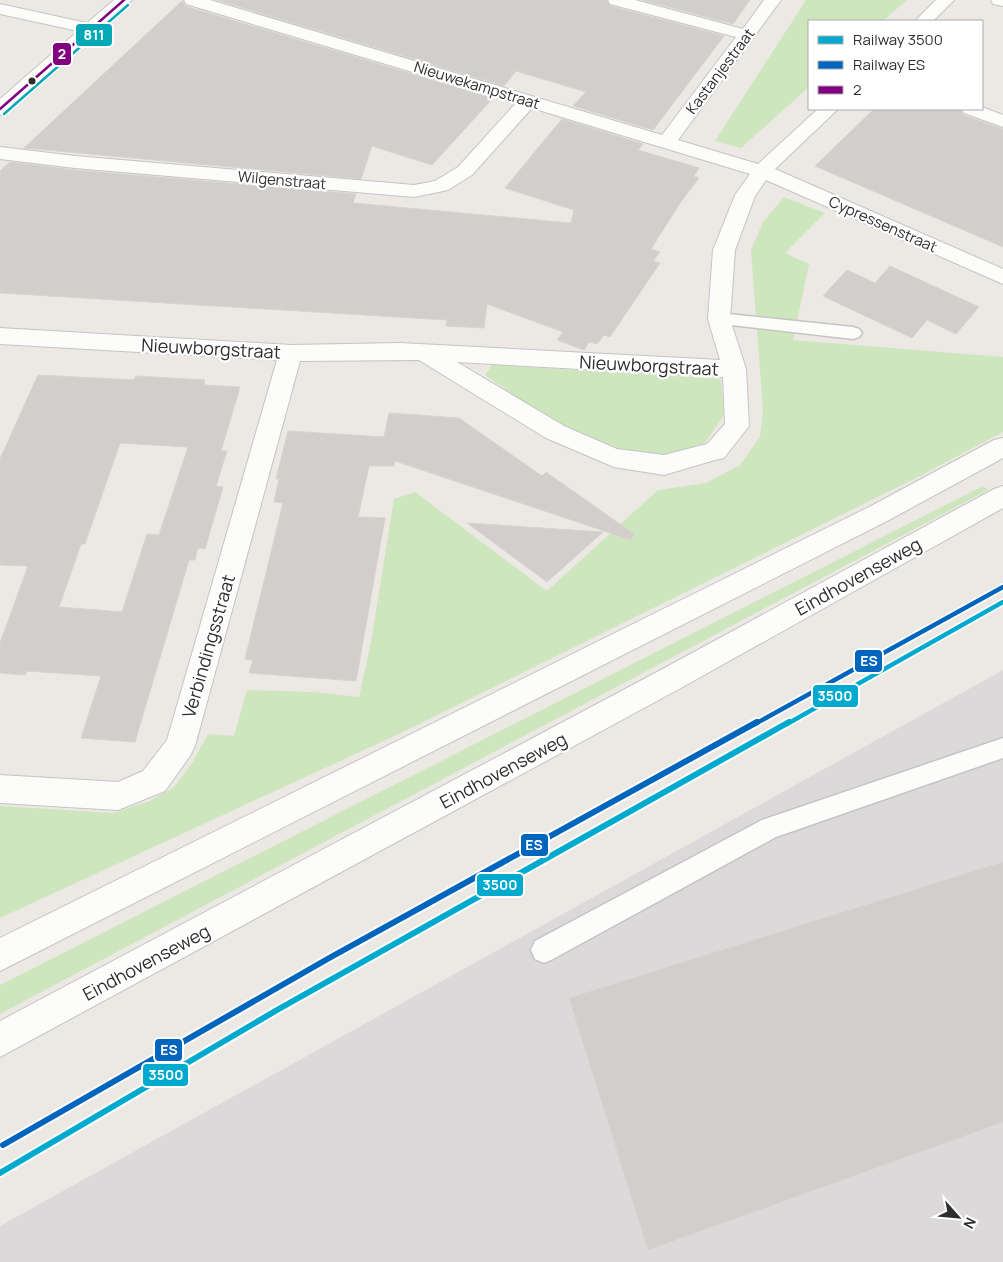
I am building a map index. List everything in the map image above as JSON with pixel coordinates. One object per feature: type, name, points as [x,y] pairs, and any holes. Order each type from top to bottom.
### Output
[{"type":"street","points":[[0,109],[124,0]]},
{"type":"street","name":"Nieuwekampstraat","points":[[192,0],[762,171]]},
{"type":"street","points":[[616,0],[747,35]]},
{"type":"street","name":"Kastanjestraat","points":[[667,142],[773,0]]},
{"type":"street","points":[[925,20],[946,0]]},
{"type":"street","points":[[999,0],[1003,1]]},
{"type":"street","points":[[0,9],[90,29]]},
{"type":"street","name":"Wilgenstraat","points":[[0,153],[75,162],[414,191],[441,186],[465,171],[528,101]]},
{"type":"street","points":[[734,369],[719,319],[724,250],[745,195],[762,171],[828,110]]},
{"type":"street","points":[[973,110],[1003,121]]},
{"type":"street","name":"Cypressenstraat","points":[[762,171],[1003,277]]},
{"type":"street","name":"Nieuwborgstraat","points":[[2,340],[291,353],[423,352],[734,369],[737,426],[715,451],[664,465],[614,458],[555,432],[423,352]]},
{"type":"street","name":"Verbindingsstraat","points":[[0,789],[118,796],[154,781],[180,746],[291,353]]},
{"type":"street","points":[[0,955],[871,517],[1003,448]]},
{"type":"street","name":"Eindhovenseweg","points":[[0,1040],[670,680],[1003,496]]},
{"type":"lane","points":[[719,319],[853,333]]},
{"type":"lane","points":[[544,950],[770,828],[1003,748]]},
{"type":"shaded area","points":[[1003,670],[1003,1262],[0,1262],[0,1226]]},
{"type":"green space","points":[[806,0],[907,0],[884,20],[808,20],[808,88],[741,148],[715,141]]},
{"type":"green space","points":[[784,197],[825,213],[785,253],[809,264],[793,340],[1003,357],[1003,432],[920,476],[403,732],[0,918],[0,806],[113,813],[150,801],[175,786],[192,763],[208,734],[234,736],[247,690],[314,692],[359,697],[371,642],[394,499],[415,492],[547,591],[658,490],[706,483],[740,465],[760,437],[763,410],[751,250],[763,222]]},
{"type":"green space","points":[[492,365],[721,379],[724,415],[705,443],[660,458],[612,452],[579,436],[485,375]]},
{"type":"green space","points":[[983,486],[988,490],[0,1014],[0,985]]},
{"type":"building","points":[[217,0],[606,0],[610,6],[724,36],[653,130],[573,106],[586,92],[516,71],[504,86]]},
{"type":"building","points":[[642,0],[750,0],[733,24]]},
{"type":"building","points":[[182,1],[185,6],[493,98],[432,165],[372,146],[361,179],[24,148]]},
{"type":"building","points":[[873,110],[960,110],[963,115],[1003,129],[1003,247],[815,166]]},
{"type":"building","points":[[562,119],[643,144],[638,150],[699,168],[694,176],[699,178],[680,203],[651,249],[660,252],[653,261],[660,263],[610,337],[604,335],[597,344],[589,342],[584,350],[557,340],[563,332],[487,304],[484,328],[446,326],[447,320],[0,293],[0,171],[10,162],[75,170],[356,194],[353,203],[571,223],[574,210],[505,188]]},
{"type":"building","points":[[890,266],[979,307],[956,334],[927,320],[912,338],[823,296],[847,270],[875,283]]},
{"type":"building","points":[[38,375],[134,380],[136,376],[205,380],[204,385],[240,387],[221,451],[227,451],[216,486],[223,487],[205,549],[198,548],[195,560],[189,560],[135,742],[81,738],[101,676],[27,671],[25,675],[0,673],[0,643],[28,566],[0,565],[0,459]],"holes":[[[120,443],[188,447],[159,535],[147,534],[122,612],[59,607],[81,544],[85,544]]]},
{"type":"building","points":[[389,413],[459,418],[542,476],[546,472],[634,534],[631,540],[395,461],[394,466],[369,466],[358,517],[385,518],[356,681],[249,673],[253,660],[245,659],[283,503],[274,502],[279,479],[276,479],[288,431],[384,437]]},
{"type":"building","points":[[467,523],[603,532],[547,582]]},
{"type":"building","points":[[1003,862],[1003,1122],[648,1250],[569,998]]},
{"type":"rail line","name":"ES","points":[[3,1145],[331,957],[1003,587]]},
{"type":"rail line","name":"3500","points":[[0,1173],[277,1010],[1003,602]]},
{"type":"transit line","name":"2","points":[[0,109],[124,0]]},
{"type":"transit line","name":"811","points":[[4,114],[128,5]]}]
